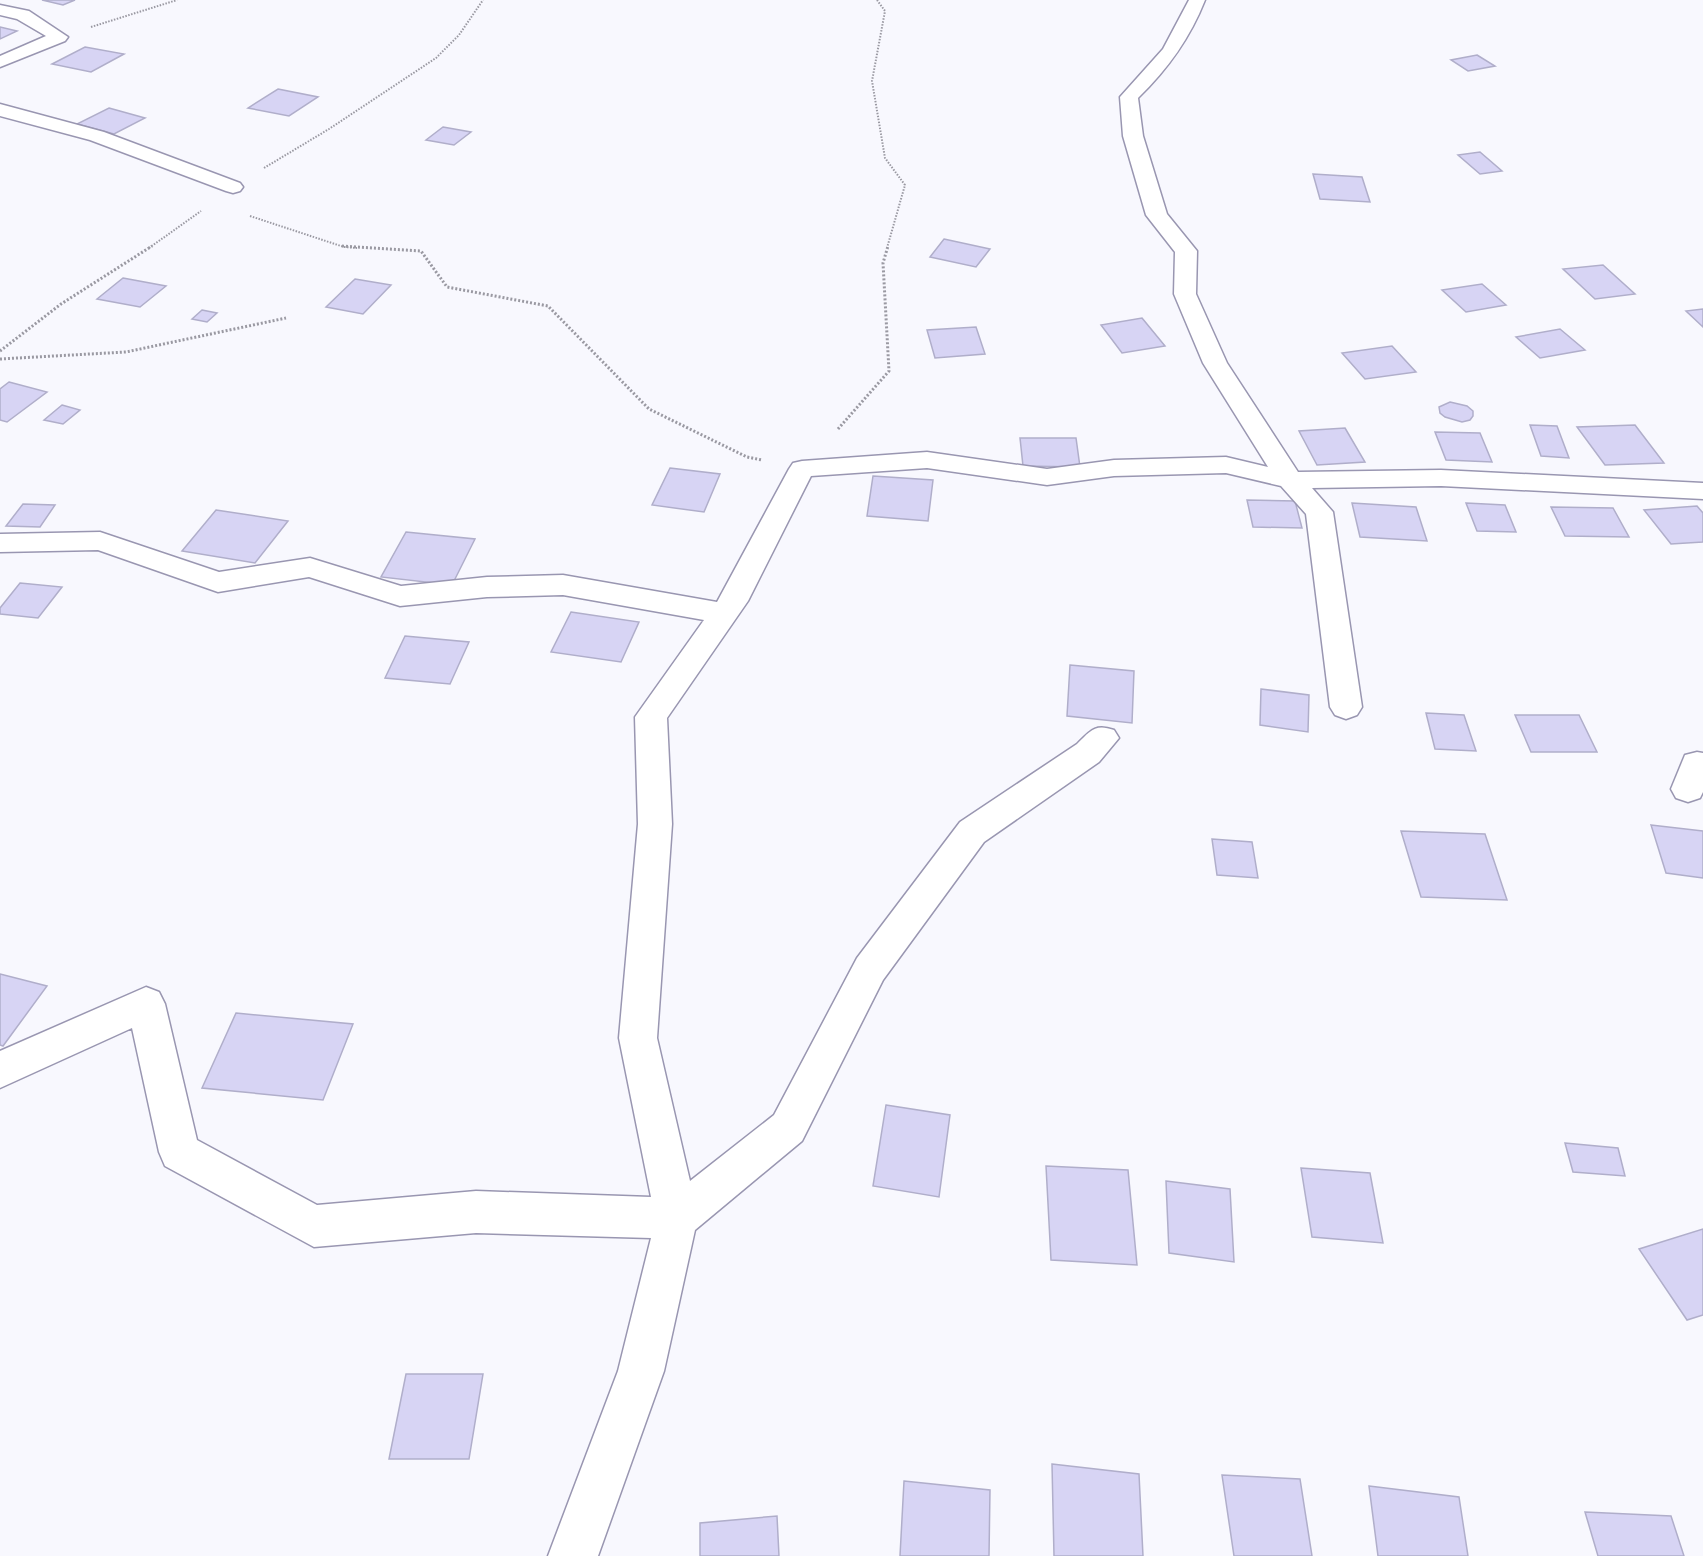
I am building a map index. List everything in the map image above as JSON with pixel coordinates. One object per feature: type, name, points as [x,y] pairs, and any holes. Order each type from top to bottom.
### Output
[{"type":"street","points":[[1197,0],[1187,24],[1158,70],[1129,97],[1133,136],[1156,215],[1186,251],[1185,294],[1215,363],[1290,480],[1320,512],[1346,707]]},
{"type":"street","points":[[0,10],[22,15],[59,37]]},
{"type":"street","points":[[0,62],[59,37]]},
{"type":"street","points":[[0,110],[97,136],[233,187]]},
{"type":"street","points":[[573,1556],[641,1371],[677,1218],[638,1038],[655,824],[651,717],[733,601],[802,469],[927,460],[1047,477],[1114,468],[1226,465],[1290,480],[1441,478],[1703,491]]},
{"type":"street","points":[[0,543],[100,541],[218,582],[310,567],[400,596],[488,587],[563,585],[724,613]]},
{"type":"street","points":[[0,1070],[146,1004],[179,1152],[314,1227],[477,1212],[677,1218],[788,1128],[870,969],[972,832],[1088,753],[1103,738]]},
{"type":"path","points":[[59,37],[177,0]]},
{"type":"path","points":[[0,351],[61,304],[150,248],[233,187],[329,129],[436,58],[459,36],[483,0]]},
{"type":"path","points":[[233,187],[246,214],[344,248],[421,251],[447,287],[548,306],[649,409],[747,457],[802,469],[889,371],[883,263],[905,185],[885,158],[872,81],[885,11],[877,0]]},
{"type":"path","points":[[0,358],[126,352],[286,318]]},
{"type":"building","points":[[42,0],[75,0],[63,5]]},
{"type":"building","points":[[0,27],[17,31],[0,39]]},
{"type":"building","points":[[85,47],[124,54],[91,72],[52,64]]},
{"type":"building","points":[[1477,55],[1495,66],[1468,71],[1451,60]]},
{"type":"building","points":[[278,89],[318,97],[289,116],[248,108]]},
{"type":"building","points":[[109,108],[145,118],[114,134],[77,124]]},
{"type":"building","points":[[443,127],[471,132],[454,145],[426,140]]},
{"type":"building","points":[[1480,152],[1502,171],[1480,174],[1458,155]]},
{"type":"building","points":[[1313,174],[1362,177],[1370,202],[1320,199]]},
{"type":"building","points":[[944,239],[990,249],[976,267],[930,257]]},
{"type":"building","points":[[1603,265],[1635,294],[1595,299],[1563,269]]},
{"type":"building","points":[[123,278],[166,286],[140,307],[97,299]]},
{"type":"building","points":[[355,279],[391,285],[363,314],[326,307]]},
{"type":"building","points":[[1482,284],[1506,305],[1466,312],[1442,290]]},
{"type":"building","points":[[1703,309],[1703,327],[1686,311]]},
{"type":"building","points":[[202,310],[217,313],[207,322],[192,319]]},
{"type":"building","points":[[1142,318],[1165,346],[1122,353],[1101,325]]},
{"type":"building","points":[[976,327],[985,354],[935,358],[927,330]]},
{"type":"building","points":[[1560,329],[1585,350],[1540,358],[1516,337]]},
{"type":"building","points":[[1392,346],[1416,372],[1365,379],[1342,353]]},
{"type":"building","points":[[9,382],[47,392],[7,422],[0,420],[0,389]]},
{"type":"building","points":[[1450,402],[1467,406],[1473,411],[1473,416],[1470,420],[1462,422],[1445,417],[1440,413],[1439,407]]},
{"type":"building","points":[[62,405],[80,410],[63,424],[44,420]]},
{"type":"building","points":[[1530,425],[1557,426],[1569,458],[1541,456]]},
{"type":"building","points":[[1635,425],[1664,463],[1605,465],[1577,427]]},
{"type":"building","points":[[1345,428],[1365,462],[1317,465],[1299,431]]},
{"type":"building","points":[[1435,432],[1480,433],[1492,462],[1446,460]]},
{"type":"building","points":[[1020,438],[1076,438],[1080,467],[1023,466]]},
{"type":"building","points":[[670,468],[720,474],[704,512],[652,505]]},
{"type":"building","points":[[873,476],[933,480],[928,521],[867,516]]},
{"type":"building","points":[[1247,500],[1295,501],[1302,528],[1253,527]]},
{"type":"building","points":[[1352,503],[1416,507],[1427,541],[1360,537]]},
{"type":"building","points":[[1466,503],[1505,505],[1516,532],[1477,531]]},
{"type":"building","points":[[23,504],[55,505],[40,527],[6,526]]},
{"type":"building","points":[[1697,506],[1703,513],[1703,542],[1671,544],[1644,510]]},
{"type":"building","points":[[1551,507],[1613,508],[1629,537],[1565,536]]},
{"type":"building","points":[[216,510],[288,521],[255,563],[182,551]]},
{"type":"building","points":[[406,532],[475,539],[452,585],[381,577]]},
{"type":"building","points":[[20,583],[62,587],[38,618],[0,614],[0,608]]},
{"type":"building","points":[[571,612],[639,622],[621,662],[551,652]]},
{"type":"building","points":[[405,636],[469,642],[450,684],[385,678]]},
{"type":"building","points":[[1070,665],[1134,671],[1132,723],[1067,716]]},
{"type":"building","points":[[1261,689],[1309,695],[1308,732],[1260,725]]},
{"type":"building","points":[[1426,713],[1464,715],[1476,751],[1435,749]]},
{"type":"building","points":[[1515,715],[1579,715],[1597,752],[1531,752]]},
{"type":"building","points":[[1651,825],[1703,831],[1703,878],[1666,873]]},
{"type":"building","points":[[1401,831],[1485,834],[1507,900],[1421,897]]},
{"type":"building","points":[[1212,839],[1252,842],[1258,878],[1217,875]]},
{"type":"building","points":[[0,974],[47,986],[3,1046],[0,1045]]},
{"type":"building","points":[[236,1013],[353,1024],[323,1100],[202,1088]]},
{"type":"building","points":[[886,1105],[950,1115],[939,1197],[873,1186]]},
{"type":"building","points":[[1565,1143],[1618,1148],[1625,1176],[1573,1172]]},
{"type":"building","points":[[1046,1166],[1128,1170],[1137,1265],[1051,1260]]},
{"type":"building","points":[[1301,1168],[1370,1173],[1383,1243],[1312,1237]]},
{"type":"building","points":[[1166,1181],[1230,1189],[1234,1262],[1169,1253]]},
{"type":"building","points":[[1703,1229],[1703,1315],[1687,1320],[1639,1249]]},
{"type":"building","points":[[406,1374],[483,1374],[469,1459],[389,1459]]},
{"type":"building","points":[[1052,1464],[1139,1474],[1143,1556],[1054,1556]]},
{"type":"building","points":[[1222,1475],[1300,1479],[1312,1556],[1234,1556]]},
{"type":"building","points":[[904,1481],[990,1490],[989,1556],[900,1556]]},
{"type":"building","points":[[1369,1486],[1459,1497],[1468,1556],[1378,1556]]},
{"type":"building","points":[[1585,1512],[1671,1516],[1684,1556],[1598,1556]]},
{"type":"building","points":[[777,1516],[779,1556],[700,1556],[700,1523]]}]
